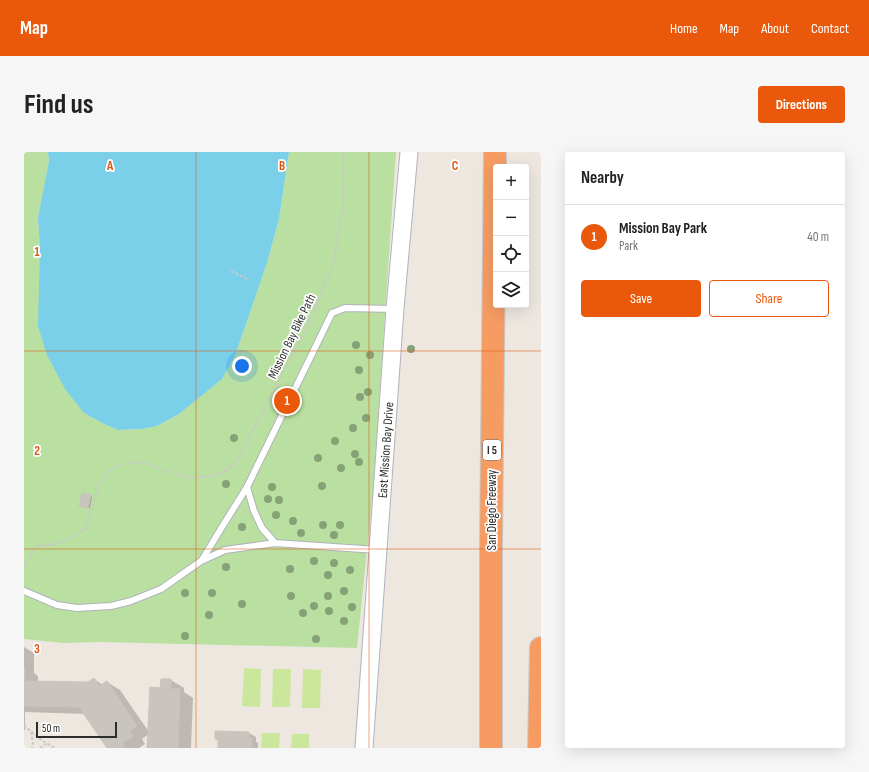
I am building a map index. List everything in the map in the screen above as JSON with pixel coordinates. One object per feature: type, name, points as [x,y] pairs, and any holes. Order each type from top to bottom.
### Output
[{"type":"highway","name":"San Diego Freeway","points":[[491,748],[491,545],[495,152]]},
{"type":"highway","points":[[539,748],[541,648]]},
{"type":"main road","name":"East Mission Bay Drive","points":[[364,748],[395,310],[408,152]]},
{"type":"lane","points":[[201,561],[247,486],[332,313],[345,308],[395,310]]},
{"type":"lane","points":[[247,486],[254,510],[262,528],[275,543]]},
{"type":"lane","points":[[24,591],[57,605],[77,608],[111,606],[131,601],[161,589],[201,561],[225,550],[275,543],[378,550]]},
{"type":"path","name":"Mission Bay Bike Path","points":[[24,566],[37,546],[54,544],[72,538],[87,527],[98,486],[112,469],[126,463],[141,462],[183,476],[198,477],[216,475],[227,470],[237,461],[313,315],[333,264],[343,210],[343,152]]},
{"type":"path","points":[[232,271],[247,279]]},
{"type":"path","points":[[24,725],[46,744],[55,748]]},
{"type":"path","points":[[31,732],[32,748]]},
{"type":"path","points":[[40,748],[46,744]]},
{"type":"green space","points":[[24,152],[48,152],[49,161],[38,217],[40,250],[84,413],[118,430],[142,429],[157,426],[179,414],[222,378],[235,356],[267,263],[279,219],[289,152],[396,152],[373,491],[357,648],[100,642],[64,643],[24,639]]},
{"type":"green space","points":[[244,668],[261,669],[260,707],[242,706]]},
{"type":"green space","points":[[273,669],[291,669],[290,707],[272,707]]},
{"type":"green space","points":[[303,669],[321,670],[320,708],[302,708]]},
{"type":"green space","points":[[262,733],[280,733],[279,748],[261,748]]},
{"type":"green space","points":[[292,734],[309,734],[309,748],[291,748]]},
{"type":"water","points":[[48,152],[289,152],[279,219],[267,263],[235,356],[222,379],[179,414],[157,426],[142,429],[118,430],[84,413],[65,389],[47,355],[38,326],[40,250],[38,217],[49,161]]},
{"type":"building","points":[[82,493],[91,495],[88,508],[79,506]]},
{"type":"building","points":[[24,667],[25,681],[88,682],[94,678],[99,686],[107,681],[137,726],[129,731],[133,736],[122,744],[124,748],[107,748],[79,707],[24,706]]},
{"type":"building","points":[[161,679],[171,679],[171,689],[180,689],[178,748],[147,748],[150,687],[160,688]]},
{"type":"building","points":[[215,731],[249,732],[249,739],[252,738],[252,748],[218,748],[218,739],[215,739]]},
{"type":"place","name":"Mission Bay Park","points":[[287,401]]}]
